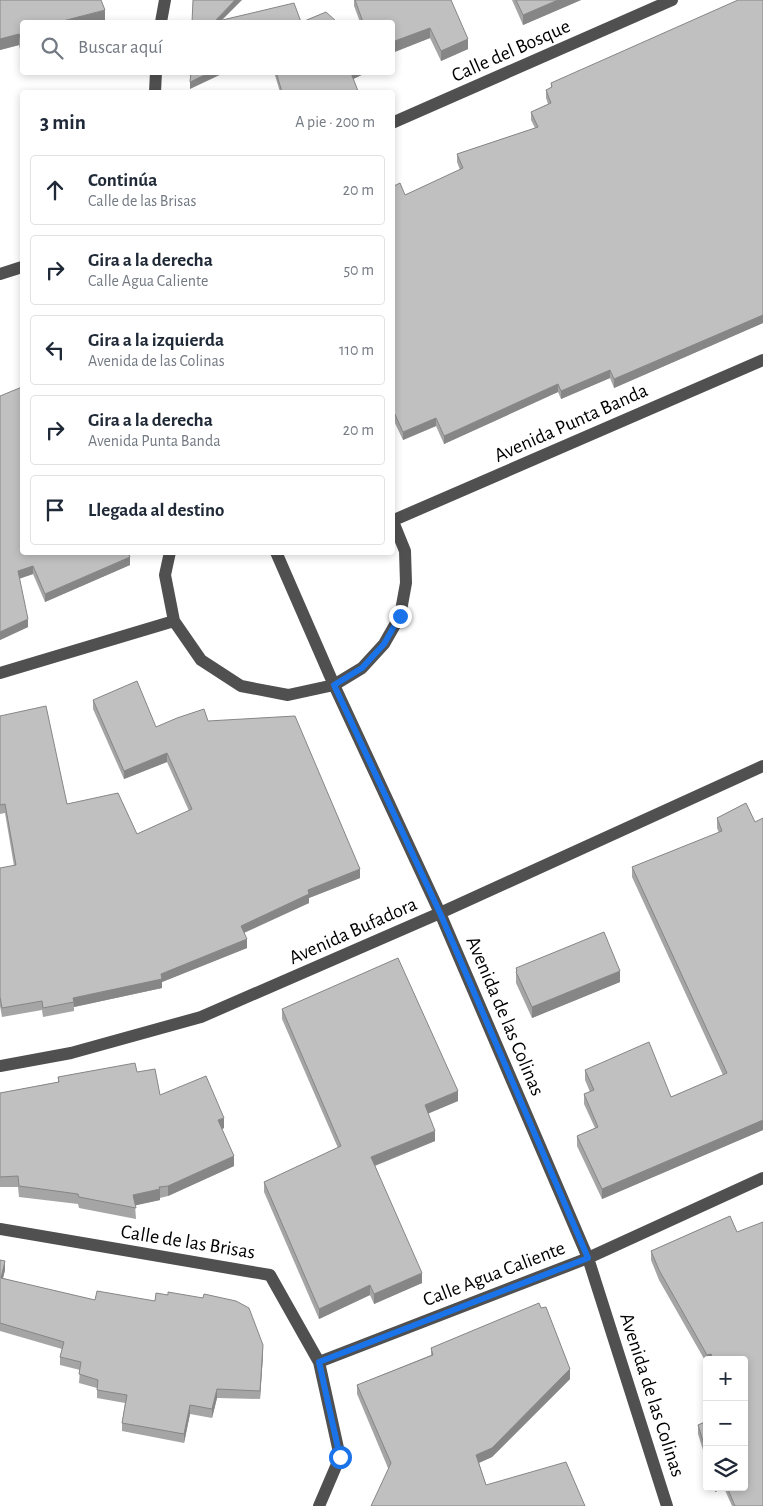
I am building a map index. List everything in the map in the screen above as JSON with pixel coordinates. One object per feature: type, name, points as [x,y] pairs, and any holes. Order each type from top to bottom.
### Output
[{"type":"street","points":[[161,20],[165,0]]},
{"type":"street","name":"Calle del Bosque","points":[[395,122],[672,0]]},
{"type":"street","points":[[155,90],[156,75]]},
{"type":"street","points":[[0,274],[20,268]]},
{"type":"street","name":"Avenida Punta Banda","points":[[395,519],[763,360]]},
{"type":"street","name":"Avenida Punta Banda","points":[[169,555],[165,575],[174,621],[201,660],[241,686],[288,695],[334,685],[362,668],[384,644],[400,616],[406,584],[404,551],[395,526]]},
{"type":"street","name":"Avenida de las Colinas","points":[[277,555],[334,685],[440,913],[588,1258],[668,1506]]},
{"type":"street","points":[[0,673],[174,621]]},
{"type":"street","name":"Avenida Bufadora","points":[[0,1066],[71,1053],[201,1017],[440,913],[763,766]]},
{"type":"street","name":"Calle Agua Caliente","points":[[319,1362],[588,1258],[763,1178]]},
{"type":"street","name":"Calle de las Brisas","points":[[0,1229],[270,1274],[319,1362],[340,1457],[319,1506]]},
{"type":"building","points":[[0,0],[101,0],[105,10],[67,20],[20,20],[20,38],[19,34],[0,39]]},
{"type":"building","points":[[193,0],[235,0],[216,20],[192,20]]},
{"type":"building","points":[[355,0],[451,0],[468,39],[441,51],[430,28],[395,41],[395,20],[362,20]]},
{"type":"building","points":[[516,0],[558,0],[523,15]]},
{"type":"building","points":[[738,0],[763,0],[763,315],[614,379],[610,370],[561,391],[558,384],[444,436],[436,418],[403,432],[395,415],[395,186],[400,183],[405,195],[463,168],[457,154],[538,127],[531,112],[551,103],[546,90],[552,87],[551,83]]},
{"type":"building","points":[[294,3],[300,20],[222,20]]},
{"type":"building","points":[[326,12],[335,20],[307,20]]},
{"type":"building","points":[[191,75],[205,75],[190,82]]},
{"type":"building","points":[[277,75],[352,75],[358,90],[281,90]]},
{"type":"building","points":[[20,388],[20,555],[129,555],[130,557],[45,594],[33,566],[18,571],[28,619],[0,632],[0,396]]},
{"type":"building","points":[[137,681],[156,727],[204,709],[208,721],[295,716],[360,869],[308,890],[309,894],[241,926],[247,939],[161,974],[162,979],[73,998],[74,1002],[43,1008],[42,1001],[2,1008],[0,997],[0,868],[16,865],[5,804],[0,805],[0,716],[46,706],[67,804],[118,793],[137,834],[192,809],[167,753],[124,771],[93,700]]},
{"type":"building","points":[[746,803],[755,822],[763,818],[763,1120],[602,1189],[577,1136],[598,1127],[584,1094],[594,1090],[585,1070],[649,1042],[671,1097],[727,1073],[632,867],[722,831],[717,818]]},
{"type":"building","points":[[604,932],[620,971],[532,1007],[516,972],[516,968]]},
{"type":"building","points":[[398,958],[458,1091],[425,1105],[435,1131],[371,1157],[422,1273],[374,1294],[370,1285],[319,1309],[264,1182],[341,1146],[282,1009]]},
{"type":"building","points":[[135,1063],[137,1072],[155,1069],[160,1095],[206,1076],[224,1118],[218,1120],[234,1156],[168,1186],[133,1195],[136,1208],[79,1197],[78,1194],[19,1186],[18,1176],[0,1177],[0,1093],[59,1082],[58,1077]]},
{"type":"building","points":[[730,1216],[737,1232],[763,1222],[763,1506],[735,1506],[729,1491],[748,1491],[748,1356],[707,1355],[659,1270],[651,1251]]},
{"type":"building","points":[[0,1260],[5,1261],[1,1278],[95,1300],[97,1291],[155,1301],[156,1293],[168,1295],[168,1292],[203,1298],[204,1294],[236,1301],[249,1308],[263,1345],[260,1391],[217,1389],[212,1409],[190,1405],[184,1434],[122,1423],[127,1395],[97,1390],[98,1380],[79,1374],[81,1362],[60,1357],[64,1342],[0,1323]]},
{"type":"building","points":[[539,1303],[541,1308],[546,1307],[570,1369],[492,1448],[476,1455],[486,1485],[566,1462],[585,1506],[371,1506],[391,1463],[357,1385],[433,1355],[431,1348]]},
{"type":"building","points":[[703,1423],[703,1441],[698,1425]]},
{"type":"route","points":[[340,1457],[319,1362],[588,1258],[440,913],[334,685],[362,668],[384,644],[400,616]]}]
